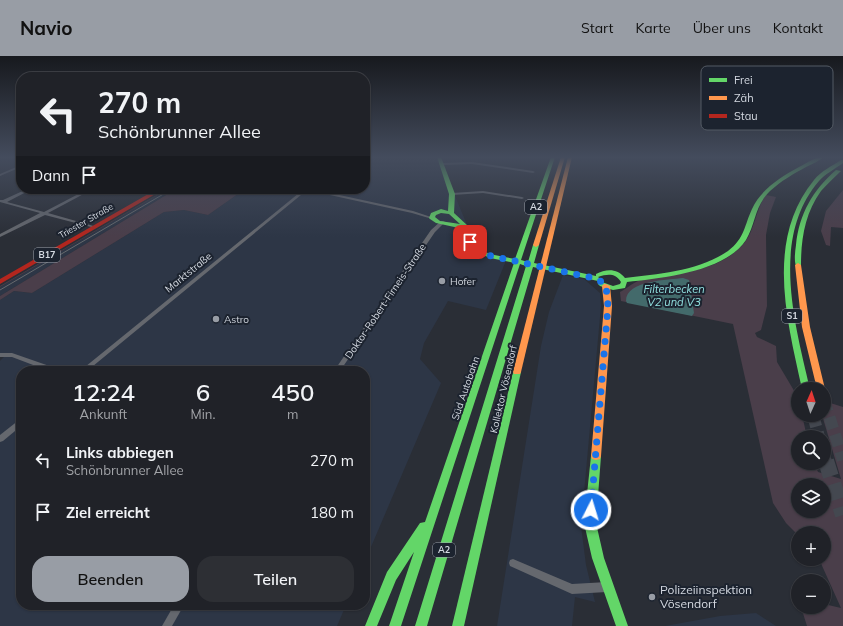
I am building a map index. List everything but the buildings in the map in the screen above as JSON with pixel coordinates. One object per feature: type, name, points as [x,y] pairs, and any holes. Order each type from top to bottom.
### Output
[{"type":"main road","points":[[448,184],[452,197],[442,217],[458,225],[467,234],[474,247],[487,255],[598,277],[610,287],[621,287],[624,284],[622,278]]},
{"type":"main road","name":"Süd Autobahn","points":[[395,626],[544,184]]},
{"type":"main road","name":"A2","points":[[421,626],[555,184]]},
{"type":"main road","name":"Kollektor Vösendorf","points":[[458,626],[563,184]]},
{"type":"main road","points":[[598,277],[609,272],[622,278],[666,273],[707,264],[732,251],[742,242],[748,230],[754,210],[767,191],[776,184]]},
{"type":"main road","name":"S1","points":[[805,382],[795,336],[787,266],[789,227],[794,212],[806,189],[812,184]]},
{"type":"main road","name":"S1","points":[[819,382],[808,338],[802,302],[799,262],[800,233],[804,214],[816,192],[824,184]]},
{"type":"main road","name":"Triester Straße","points":[[0,282],[153,194]]},
{"type":"main road","points":[[610,287],[590,523],[594,545],[607,587],[622,626]]},
{"type":"main road","points":[[371,626],[391,576],[432,515]]},
{"type":"street","points":[[452,197],[483,192],[522,198]]},
{"type":"street","points":[[1,202],[19,194]]},
{"type":"street","points":[[0,236],[81,194]]},
{"type":"street","name":"Marktstraße","points":[[89,366],[300,194]]},
{"type":"street","points":[[329,194],[442,217]]},
{"type":"street","points":[[1,202],[95,227]]},
{"type":"street","name":"Doktor-Robert-Firneis-Straße","points":[[433,231],[442,217]]},
{"type":"street","name":"Doktor-Robert-Firneis-Straße","points":[[340,366],[442,217]]},
{"type":"street","points":[[0,355],[12,355],[42,366]]},
{"type":"street","points":[[0,439],[16,426]]},
{"type":"street","points":[[513,563],[572,589],[607,587]]},
{"type":"street","points":[[167,626],[176,610]]},
{"type":"shaded area","points":[[370,184],[450,184],[474,242],[481,250],[507,258],[486,310],[448,301],[424,343],[420,359],[441,383],[370,549],[370,366],[16,366],[16,610],[344,610],[337,626],[0,626],[0,361],[4,357],[0,355],[0,300],[14,291],[32,293],[164,212],[184,210],[208,215],[238,194],[370,194]]},
{"type":"shaded area","points":[[843,190],[843,228],[831,227],[830,246],[826,245],[821,231],[826,211]]},
{"type":"shaded area","points":[[158,194],[159,194],[0,287]]},
{"type":"shaded area","points":[[159,194],[168,194],[0,296],[0,287]]},
{"type":"shaded area","points":[[168,194],[238,194],[208,215],[184,210],[164,212],[32,293],[14,291],[0,300],[0,296]]},
{"type":"shaded area","points":[[766,195],[776,197],[770,213],[766,235],[767,306],[761,330],[755,333],[757,337],[776,346],[777,362],[791,386],[791,422],[804,422],[805,430],[791,430],[791,470],[817,470],[818,472],[841,479],[831,445],[831,430],[826,430],[824,422],[831,422],[831,403],[843,407],[843,626],[807,626],[803,614],[831,614],[831,606],[841,608],[831,586],[831,574],[826,574],[822,566],[831,566],[831,526],[791,526],[791,528],[773,503],[733,324],[621,301],[620,292],[633,283],[655,277],[697,270],[723,260],[735,252],[748,237]]},
{"type":"shaded area","points":[[563,275],[584,279],[600,293],[601,306],[581,526],[586,565],[595,602],[575,597],[572,626],[497,626],[541,346],[549,312]]},
{"type":"shaded area","points":[[756,613],[776,626],[665,626],[720,616]]},
{"type":"water","name":"Filterbecken V2 und V3","points":[[683,278],[689,280],[694,313],[692,316],[627,303],[626,301],[628,294],[640,285],[649,282]]},
{"type":"tunnel","points":[[815,422],[817,430]]},
{"type":"tunnel","points":[[831,422],[843,460]]},
{"type":"tunnel","points":[[829,470],[843,515]]},
{"type":"tram line","points":[[0,290],[163,194]]},
{"type":"traffic: fast","points":[[448,184],[452,194],[451,213],[465,226],[470,242],[474,247],[487,255],[598,279]]},
{"type":"traffic: fast","points":[[395,626],[544,184]]},
{"type":"traffic: fast","points":[[624,280],[670,274],[687,270],[717,260],[730,252],[744,238],[755,208],[761,199],[777,184]]},
{"type":"traffic: fast","points":[[805,382],[790,309],[787,282],[787,254],[791,228],[801,203],[814,184]]},
{"type":"traffic: fast","points":[[798,265],[798,251],[802,225],[812,201],[825,184]]},
{"type":"traffic: fast","points":[[451,213],[441,211],[433,214],[432,218],[438,222],[459,226]]},
{"type":"traffic: fast","points":[[421,626],[536,245]]},
{"type":"traffic: fast","points":[[598,275],[606,272],[613,272],[622,278],[624,282],[623,286],[613,288],[602,284]]},
{"type":"traffic: fast","points":[[458,626],[517,372]]},
{"type":"traffic: fast","points":[[596,456],[590,523],[598,558],[622,626]]},
{"type":"traffic: fast","points":[[371,626],[391,576],[424,527]]},
{"type":"traffic: slow","points":[[536,245],[555,184]]},
{"type":"traffic: slow","points":[[517,372],[563,184]]},
{"type":"traffic: slow","points":[[798,265],[806,327],[819,382]]},
{"type":"traffic: slow","points":[[596,456],[608,306],[606,286]]},
{"type":"traffic: jam","points":[[0,282],[152,194]]},
{"type":"place","name":"Hofer","points":[[442,281]]},
{"type":"place","name":"Astro","points":[[216,319]]},
{"type":"place","name":"Polizeiinspektion Vösendorf","points":[[652,597]]},
{"type":"route","points":[[470,242],[480,252],[487,255],[598,279],[600,283],[606,286],[608,306],[591,510]]}]
